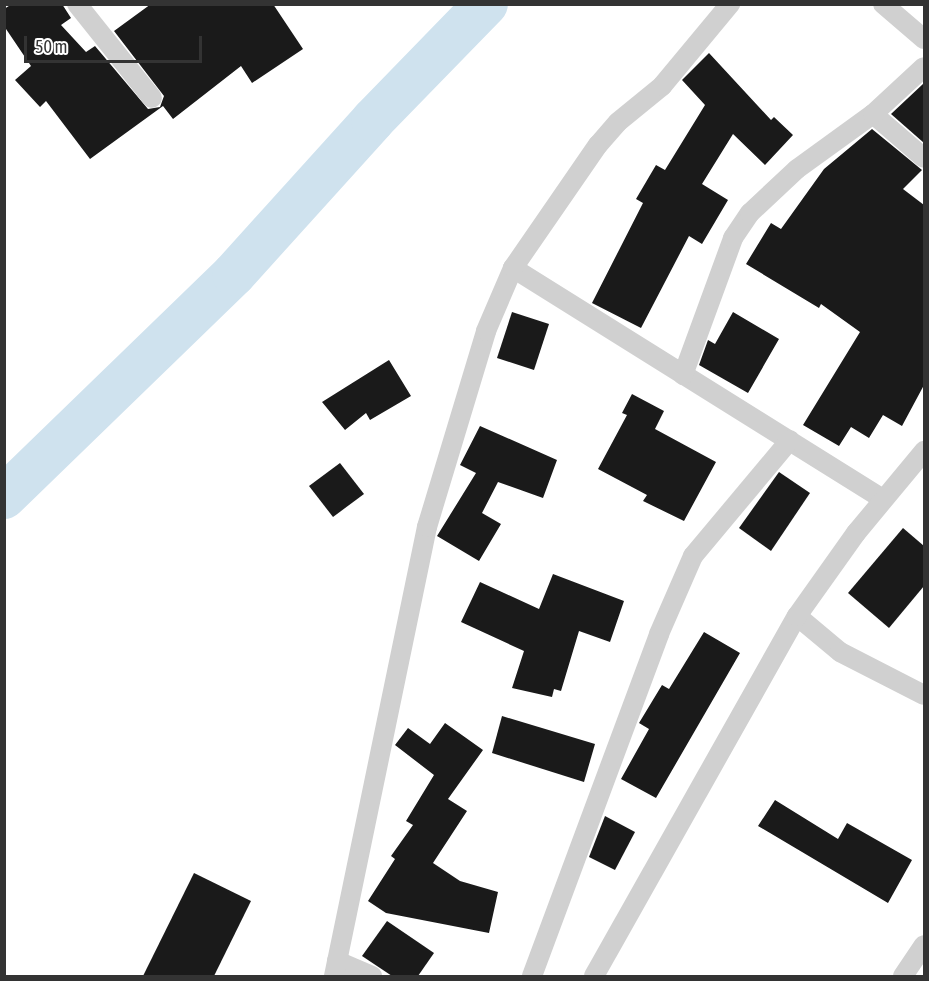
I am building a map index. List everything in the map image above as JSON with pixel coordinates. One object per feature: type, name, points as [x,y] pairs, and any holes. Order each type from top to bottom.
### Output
[{"type":"street","points":[[77,4],[152,98]]},
{"type":"street","points":[[372,976],[335,969],[427,527],[463,402],[513,268],[598,145],[618,122],[662,86],[730,4]]},
{"type":"street","points":[[883,4],[924,39]]},
{"type":"street","points":[[683,375],[733,238],[750,213],[797,169],[873,114],[924,67]]},
{"type":"street","points":[[873,114],[924,158]]},
{"type":"street","points":[[513,268],[883,500]]},
{"type":"street","points":[[532,976],[659,634],[693,556],[790,441]]},
{"type":"street","points":[[594,976],[797,616],[883,500],[924,452]]},
{"type":"street","points":[[797,616],[840,652],[924,695]]},
{"type":"street","points":[[903,976],[924,945]]},
{"type":"building","points":[[12,4],[62,4],[71,18],[61,25],[86,52],[95,46],[148,109],[160,107],[164,96],[114,31],[151,4],[273,4],[303,49],[252,83],[241,66],[173,119],[163,106],[90,159],[46,101],[40,107],[15,80],[31,66],[4,26],[4,9]]},
{"type":"building","points":[[709,53],[771,120],[774,117],[793,135],[765,165],[733,134],[702,184],[728,200],[702,244],[689,236],[641,328],[592,303],[643,203],[636,199],[656,165],[665,170],[705,105],[682,80]]},
{"type":"building","points":[[924,83],[924,143],[891,114]]},
{"type":"building","points":[[872,129],[922,170],[903,189],[924,205],[924,385],[902,426],[883,415],[869,438],[851,427],[839,446],[803,425],[860,332],[821,304],[819,308],[746,264],[771,223],[781,229],[824,169]]},
{"type":"building","points":[[512,312],[549,324],[534,370],[497,358]]},
{"type":"building","points":[[733,312],[779,339],[748,393],[699,365],[708,340],[715,344]]},
{"type":"building","points":[[389,360],[411,396],[370,420],[366,413],[345,430],[322,402]]},
{"type":"building","points":[[632,394],[664,411],[655,429],[716,462],[684,521],[643,501],[647,495],[598,469],[627,415],[622,413]]},
{"type":"building","points":[[480,426],[557,460],[543,498],[498,482],[482,513],[501,524],[479,561],[437,536],[476,473],[460,465]]},
{"type":"building","points":[[340,463],[364,494],[333,517],[309,486]]},
{"type":"building","points":[[779,472],[810,493],[771,551],[739,528]]},
{"type":"building","points":[[903,528],[924,546],[924,586],[889,628],[848,593]]},
{"type":"building","points":[[553,574],[624,601],[610,642],[579,631],[561,691],[554,689],[552,697],[512,688],[524,651],[461,622],[480,582],[539,609]]},
{"type":"building","points":[[704,632],[740,653],[656,798],[621,779],[649,729],[639,723],[662,685],[669,689]]},
{"type":"building","points":[[502,716],[595,744],[584,782],[492,753]]},
{"type":"building","points":[[445,723],[483,750],[448,799],[467,811],[433,863],[460,881],[498,892],[489,933],[386,913],[368,901],[395,859],[391,856],[413,825],[406,821],[434,775],[395,745],[408,728],[430,744]]},
{"type":"building","points":[[775,800],[838,839],[847,823],[912,860],[888,903],[758,826]]},
{"type":"building","points":[[605,816],[635,832],[615,870],[589,857]]},
{"type":"building","points":[[194,873],[251,901],[214,976],[143,976]]},
{"type":"building","points":[[387,921],[434,953],[418,976],[392,976],[362,956]]},
{"type":"waterway","points":[[4,497],[234,274],[373,120],[486,4]]}]
